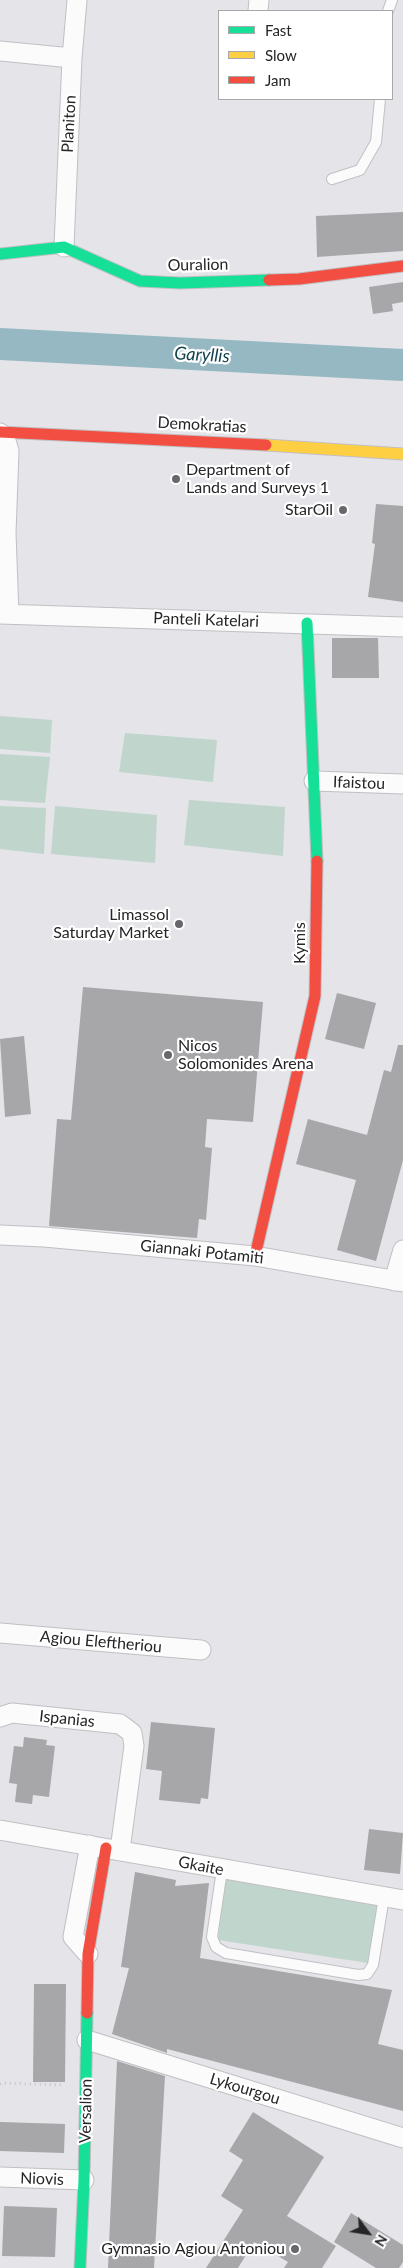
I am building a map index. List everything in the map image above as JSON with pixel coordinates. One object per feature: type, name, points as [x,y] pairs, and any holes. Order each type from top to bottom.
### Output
[{"type":"street","name":"Planiton","points":[[64,247],[72,58],[77,0]]},
{"type":"street","points":[[0,51],[72,58]]},
{"type":"street","name":"Ouralion","points":[[0,254],[64,247],[140,280],[180,284],[300,279],[403,266]]},
{"type":"street","name":"Panteli Katelari","points":[[0,432],[6,441],[9,451],[3,533],[5,614],[403,627]]},
{"type":"street","name":"Demokratias","points":[[0,432],[301,446],[403,454]]},
{"type":"street","name":"Kymis","points":[[256,1256],[315,996],[317,958],[314,781],[308,623]]},
{"type":"street","name":"Ifaistou","points":[[314,781],[403,784]]},
{"type":"street","name":"Giannaki Potamiti","points":[[0,1235],[44,1237],[256,1256],[398,1282]]},
{"type":"street","points":[[398,1282],[403,1250]]},
{"type":"street","name":"Agiou Eleftheriou","points":[[0,1633],[201,1650]]},
{"type":"street","name":"Ispanias","points":[[0,1717],[12,1713],[120,1724],[132,1733],[134,1746],[105,1847]]},
{"type":"street","name":"Gkaite","points":[[0,1830],[403,1900]]},
{"type":"street","name":"Versalion","points":[[80,2268],[84,2180],[88,1954],[73,1938],[105,1847]]},
{"type":"street","name":"Lykourgou","points":[[87,2040],[403,2138]]},
{"type":"street","name":"Niovis","points":[[0,2177],[84,2180]]},
{"type":"lane","points":[[332,178],[360,170],[376,142],[380,100]]},
{"type":"lane","points":[[222,1870],[212,1937],[216,1946],[226,1952],[358,1975],[367,1974],[373,1965],[384,1897]]},
{"type":"path","points":[[0,2084],[86,2086]]},
{"type":"green space","points":[[0,716],[52,720],[50,753],[0,749]]},
{"type":"green space","points":[[125,733],[217,740],[213,782],[119,772]]},
{"type":"green space","points":[[0,754],[50,757],[45,803],[0,800]]},
{"type":"green space","points":[[189,800],[285,807],[283,856],[184,845]]},
{"type":"green space","points":[[0,806],[46,808],[44,854],[0,849]]},
{"type":"green space","points":[[55,806],[157,815],[155,863],[51,854]]},
{"type":"green space","points":[[225,1877],[380,1905],[368,1963],[218,1940]]},
{"type":"building","points":[[403,212],[403,251],[317,257],[316,216]]},
{"type":"building","points":[[403,282],[403,302],[392,304],[393,311],[373,314],[369,287]]},
{"type":"building","points":[[376,504],[403,506],[403,602],[368,597],[375,544],[372,543]]},
{"type":"building","points":[[332,638],[378,638],[379,678],[332,678]]},
{"type":"building","points":[[83,987],[263,1002],[253,1122],[207,1119],[205,1147],[212,1148],[206,1220],[199,1219],[197,1238],[49,1226],[57,1119],[71,1120]]},
{"type":"building","points":[[337,993],[376,1003],[364,1049],[325,1039]]},
{"type":"building","points":[[24,1036],[31,1114],[5,1117],[0,1039]]},
{"type":"building","points":[[398,1045],[403,1045],[403,1160],[376,1261],[337,1250],[356,1180],[296,1164],[308,1119],[367,1135],[384,1070],[391,1072]]},
{"type":"building","points":[[151,1722],[215,1728],[208,1799],[201,1798],[200,1804],[159,1800],[162,1771],[146,1769]]},
{"type":"building","points":[[24,1737],[47,1740],[46,1745],[55,1746],[49,1797],[33,1795],[32,1804],[15,1802],[17,1784],[9,1783],[14,1746],[23,1747]]},
{"type":"building","points":[[369,1829],[403,1833],[400,1874],[364,1870]]},
{"type":"building","points":[[135,1872],[176,1880],[175,1886],[209,1883],[200,1958],[392,1990],[378,2044],[403,2050],[403,2111],[167,2049],[167,2053],[112,2034],[129,1968],[121,1967]]},
{"type":"building","points":[[34,1984],[66,1984],[65,2082],[33,2082]]},
{"type":"building","points":[[117,2061],[165,2076],[154,2268],[108,2268]]},
{"type":"building","points":[[253,2112],[324,2157],[287,2216],[336,2246],[322,2268],[284,2268],[288,2262],[254,2242],[238,2268],[206,2268],[243,2210],[221,2196],[243,2160],[229,2151]]},
{"type":"building","points":[[0,2122],[65,2124],[64,2153],[0,2151]]},
{"type":"building","points":[[4,2206],[57,2208],[55,2257],[2,2256]]},
{"type":"building","points":[[351,2213],[403,2245],[403,2262],[399,2268],[376,2268],[334,2242]]},
{"type":"waterway","name":"Garyllis","points":[[0,344],[403,365]]},
{"type":"traffic: fast","points":[[0,254],[64,247],[140,281],[180,283],[269,280]]},
{"type":"traffic: fast","points":[[307,623],[317,861]]},
{"type":"traffic: fast","points":[[80,2268],[84,2180],[87,2013]]},
{"type":"traffic: slow","points":[[266,445],[403,454]]},
{"type":"traffic: jam","points":[[269,280],[299,279],[403,266]]},
{"type":"traffic: jam","points":[[0,432],[266,445]]},
{"type":"traffic: jam","points":[[255,1256],[315,996],[317,861]]},
{"type":"traffic: jam","points":[[87,2013],[88,1954],[106,1848]]},
{"type":"place","name":"Department of Lands and Surveys 1","points":[[176,479]]},
{"type":"place","name":"StarOil","points":[[343,510]]},
{"type":"place","name":"Limassol Saturday Market","points":[[179,924]]},
{"type":"place","name":"Nicos Solomonides Arena","points":[[168,1055]]},
{"type":"place","name":"Gymnasio Agiou Antoniou","points":[[295,2249]]}]
